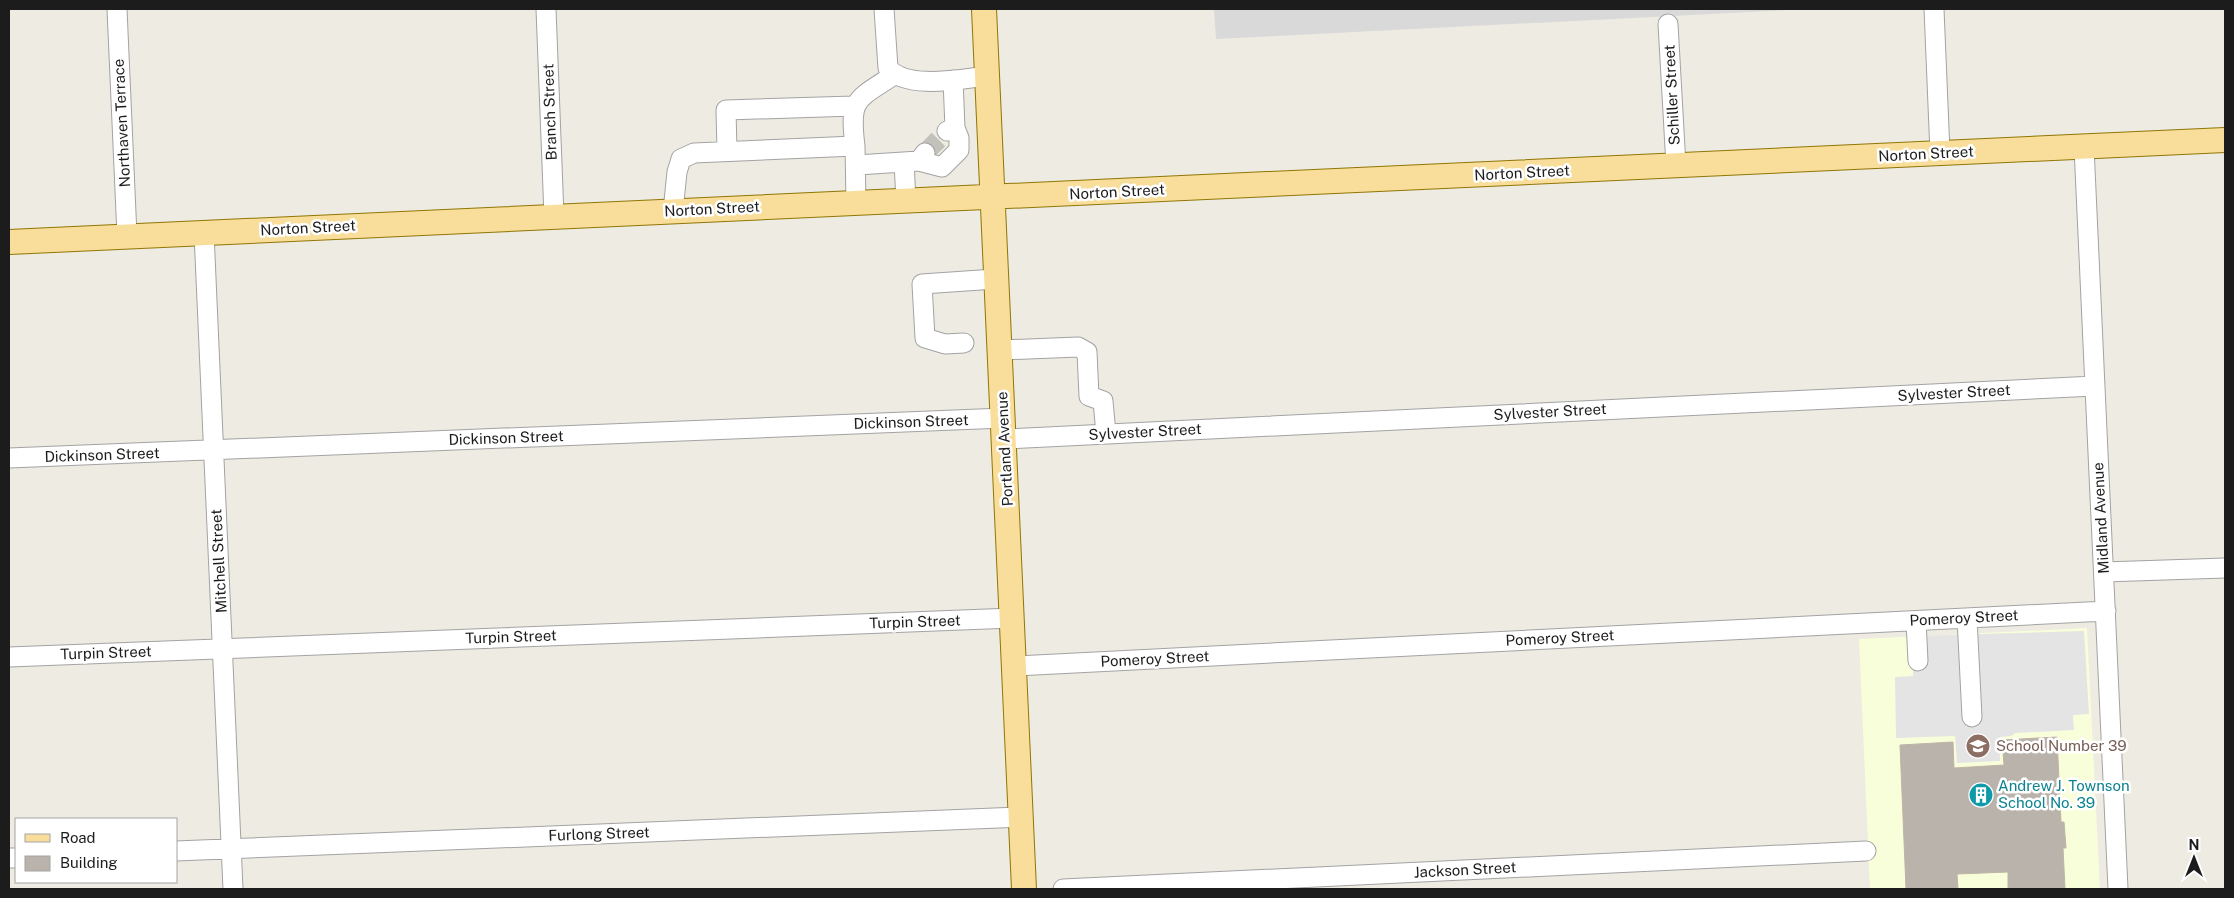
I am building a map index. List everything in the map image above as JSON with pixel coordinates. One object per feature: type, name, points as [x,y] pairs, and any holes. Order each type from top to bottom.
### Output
[{"type":"main road","name":"Portland Avenue","points":[[984,9],[1024,889]]},
{"type":"main road","name":"Norton Street","points":[[9,242],[2225,140]]},
{"type":"street","name":"Northaven Terrace","points":[[117,9],[127,236]]},
{"type":"street","name":"Branch Street","points":[[546,9],[554,216]]},
{"type":"street","points":[[884,9],[888,68],[894,75],[905,80],[953,80],[987,76]]},
{"type":"street","points":[[1934,9],[1940,154]]},
{"type":"street","name":"Schiller Street","points":[[1668,24],[1676,166]]},
{"type":"street","points":[[856,202],[856,155],[852,119],[854,106],[859,98],[894,75]]},
{"type":"street","points":[[673,211],[677,172],[681,159],[694,154],[727,151],[856,155],[916,159],[942,167],[958,150],[959,138],[951,130],[953,80]]},
{"type":"street","points":[[727,151],[726,110],[854,106]]},
{"type":"street","name":"Midland Avenue","points":[[2084,147],[2118,889]]},
{"type":"street","points":[[906,201],[916,159]]},
{"type":"street","name":"Mitchell Street","points":[[204,233],[233,889]]},
{"type":"street","points":[[964,343],[945,344],[925,338],[922,284],[996,279]]},
{"type":"street","points":[[1000,350],[1078,347],[1087,352],[1089,396],[1103,401],[1106,434]]},
{"type":"street","name":"Sylvester Street","points":[[1004,429],[1106,434],[2095,386]]},
{"type":"street","name":"Dickinson Street","points":[[9,458],[214,450],[1004,429]]},
{"type":"street","points":[[2104,572],[2225,568]]},
{"type":"street","name":"Pomeroy Street","points":[[1014,666],[2106,611]]},
{"type":"street","name":"Turpin Street","points":[[9,657],[1013,618]]},
{"type":"street","points":[[1968,618],[1972,717]]},
{"type":"street","points":[[1916,621],[1918,661]]},
{"type":"street","name":"Furlong Street","points":[[178,851],[1021,817]]},
{"type":"street","name":"Jackson Street","points":[[1063,889],[1866,851]]},
{"type":"shaded area","points":[[1214,9],[1790,9],[1790,10],[1216,39]]},
{"type":"shaded area","name":"School Number 39","points":[[2087,628],[2100,889],[1870,889],[1859,639]]},
{"type":"shaded area","points":[[2084,631],[2089,714],[2073,715],[2074,730],[2015,733],[2011,736],[2000,737],[2000,761],[1957,763],[1955,736],[1896,738],[1895,677],[1913,676],[1912,636]]},
{"type":"building","name":"Andrew J. Townson School No. 39","points":[[2057,737],[2061,822],[2064,822],[2066,848],[2063,848],[2065,889],[2008,889],[2008,872],[1957,874],[1958,889],[1906,889],[1900,745],[1953,742],[1954,768],[2004,765],[2002,740]]},
{"type":"tunnel","points":[[925,153],[947,131]]},
{"type":"place","name":"School Number 39","points":[[1978,746]]},
{"type":"place","name":"Andrew J. Townson School No. 39","points":[[1981,795]]}]
